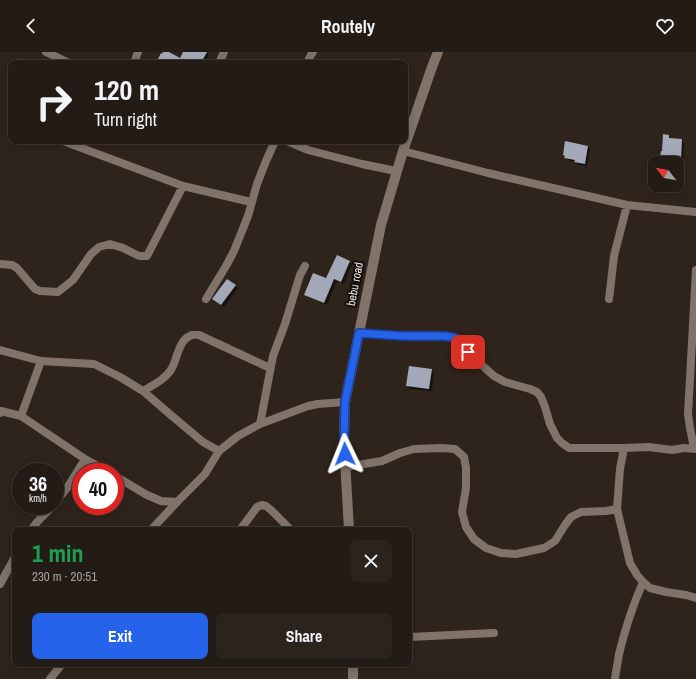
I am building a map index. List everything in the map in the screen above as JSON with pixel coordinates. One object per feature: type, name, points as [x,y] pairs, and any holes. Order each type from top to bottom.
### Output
[{"type":"street","points":[[46,52],[63,60]]},
{"type":"street","name":"bebu road","points":[[408,137],[438,52]]},
{"type":"street","points":[[71,144],[183,186],[251,202]]},
{"type":"street","points":[[206,299],[234,251],[248,216],[257,184],[274,144]]},
{"type":"street","points":[[294,144],[308,150],[396,171]]},
{"type":"street","name":"bebu road","points":[[349,527],[344,442],[345,402],[381,225],[396,171],[405,144]]},
{"type":"street","points":[[403,151],[488,173],[628,205],[696,212]]},
{"type":"street","points":[[0,264],[17,268],[35,289],[40,291],[58,292],[74,280],[91,254],[99,247],[110,244],[123,248],[139,256],[147,256],[183,186]]},
{"type":"street","points":[[609,299],[614,256],[628,205]]},
{"type":"street","points":[[260,424],[273,356],[285,324],[300,275],[305,266]]},
{"type":"street","points":[[359,333],[404,336],[445,336],[455,338],[461,342],[476,360],[494,376],[505,382],[537,392],[541,397],[550,424],[557,438],[569,448],[650,447],[672,450],[684,448],[695,449],[688,414],[696,270]]},
{"type":"street","points":[[143,391],[163,379],[172,368],[179,350],[190,335],[199,334],[270,368]]},
{"type":"street","points":[[0,350],[41,361],[94,364],[143,391],[203,442],[219,451]]},
{"type":"street","points":[[21,416],[41,361]]},
{"type":"street","points":[[154,527],[176,502],[205,474],[219,451],[238,436],[260,424],[308,406],[345,402]]},
{"type":"street","points":[[0,412],[21,416],[92,463]]},
{"type":"street","points":[[624,448],[620,469],[617,509],[630,563],[637,575],[650,588],[696,598]]},
{"type":"street","points":[[346,467],[382,461],[414,449],[455,449],[464,457],[466,468],[466,488],[462,512],[466,527],[474,539],[486,548],[501,552],[516,554],[544,548],[555,541],[564,525],[571,517],[581,512],[617,509]]},
{"type":"street","points":[[64,492],[85,459]]},
{"type":"street","points":[[124,481],[160,501],[176,502]]},
{"type":"street","points":[[242,527],[257,507],[262,505],[271,510],[288,527]]},
{"type":"street","points":[[33,527],[44,515]]},
{"type":"street","points":[[0,584],[12,562]]},
{"type":"street","points":[[615,679],[622,644],[632,608],[643,582]]},
{"type":"street","points":[[412,637],[494,633]]},
{"type":"street","points":[[50,679],[60,667]]},
{"type":"street","points":[[353,667],[353,679]]},
{"type":"building","points":[[163,52],[169,52],[180,58],[183,52],[207,52],[203,60],[158,60],[161,53],[162,54]]},
{"type":"building","points":[[663,134],[669,135],[669,138],[682,139],[681,156],[660,156]]},
{"type":"building","points":[[565,141],[588,146],[585,164],[564,158]]},
{"type":"building","points":[[337,255],[350,261],[341,282],[334,279],[324,303],[304,295],[313,273],[326,278]]},
{"type":"building","points":[[227,279],[236,285],[221,305],[212,299]]},
{"type":"building","points":[[409,366],[432,369],[429,389],[406,386]]},
{"type":"route","points":[[345,454],[345,402],[359,333],[404,336],[445,336],[455,338],[461,342],[468,352]]}]
